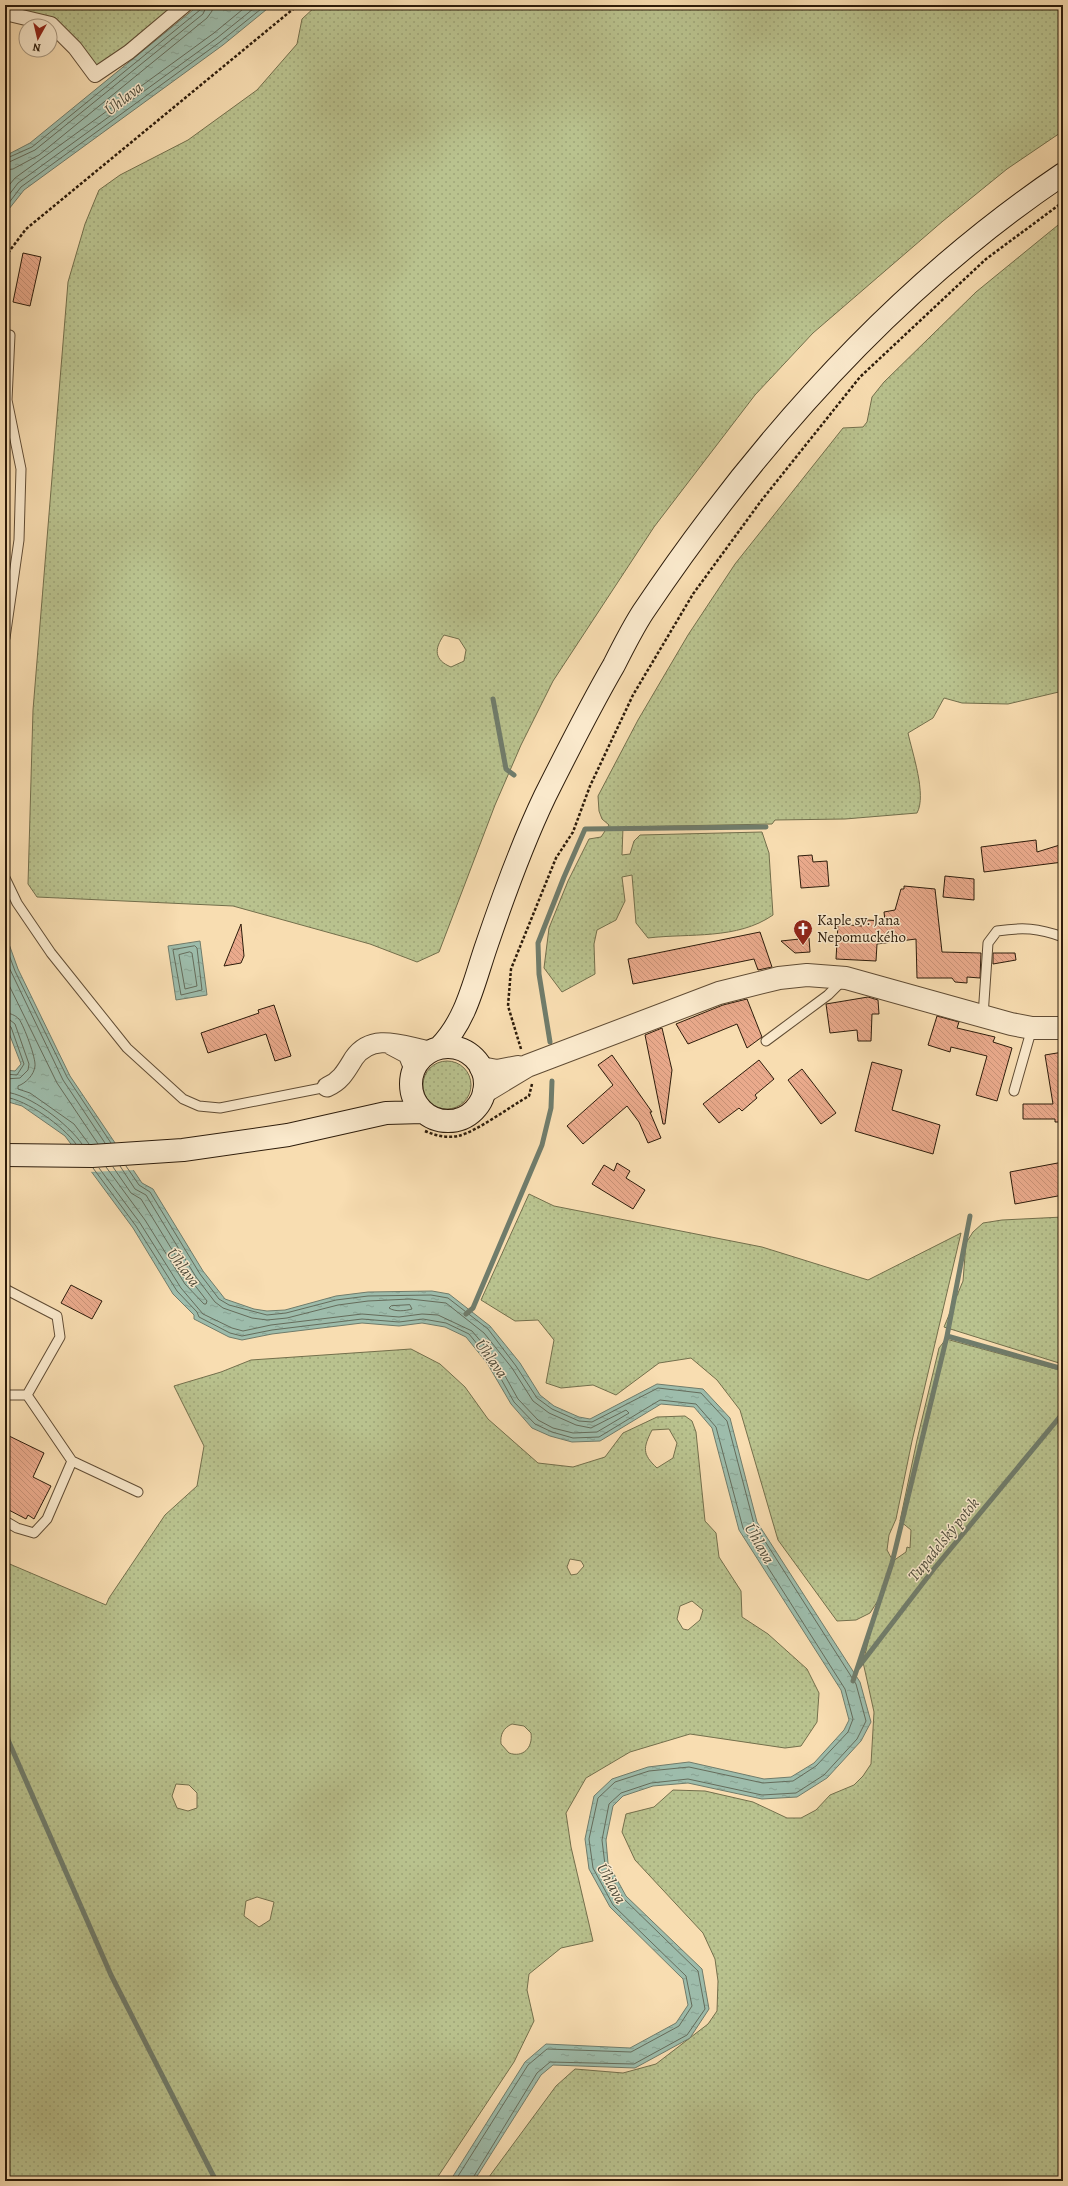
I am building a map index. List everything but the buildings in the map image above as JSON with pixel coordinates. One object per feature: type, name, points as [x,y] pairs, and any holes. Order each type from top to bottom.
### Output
[{"type":"main road","points":[[386,1113],[412,1079],[424,1055],[435,1050],[450,1038],[468,1003],[487,944],[526,837],[580,725],[642,614],[730,492],[831,373],[896,308],[967,246],[1063,174]]},
{"type":"main road","points":[[484,1092],[527,1066],[719,993],[779,978],[807,976],[846,978],[1032,1028],[1063,1028]]},
{"type":"main road","points":[[5,1155],[122,1154],[213,1146],[288,1135],[386,1113],[422,1120],[455,1120],[471,1113],[479,1103],[484,1092],[484,1080],[476,1062],[467,1034],[468,1003]]},
{"type":"main road","points":[[435,1050],[456,1048],[476,1062],[497,1071],[527,1066]]},
{"type":"main road","points":[[412,1079],[414,1099],[422,1120]]},
{"type":"street","points":[[5,13],[51,24],[75,48],[95,76],[129,52],[185,5]]},
{"type":"street","points":[[327,1087],[338,1082],[356,1056],[365,1048],[378,1042],[435,1050]]},
{"type":"street","points":[[387,1043],[408,1054],[412,1079]]},
{"type":"lane","points":[[5,638],[19,540],[22,469],[7,400],[10,335]]},
{"type":"lane","points":[[5,878],[17,903],[51,953],[122,1042],[183,1099],[199,1106],[220,1108],[327,1087]]},
{"type":"lane","points":[[983,1016],[988,943],[997,931],[1017,928],[1040,928],[1063,937]]},
{"type":"lane","points":[[766,1041],[828,995],[846,978]]},
{"type":"lane","points":[[1014,1091],[1032,1028]]},
{"type":"lane","points":[[5,1289],[57,1316],[60,1337],[27,1395]]},
{"type":"lane","points":[[5,1395],[27,1395]]},
{"type":"lane","points":[[27,1395],[72,1461],[138,1492]]},
{"type":"lane","points":[[5,1521],[17,1528],[34,1533],[47,1519],[72,1461]]},
{"type":"path","points":[[5,257],[26,229],[298,5]]},
{"type":"path","points":[[422,1120],[438,1136],[459,1136],[529,1096],[533,1086],[508,1006],[511,969],[556,858],[573,832],[590,786],[633,695],[693,594],[761,501],[860,377],[986,259],[1063,202]]},
{"type":"green space","points":[[5,5],[185,5],[95,75],[66,38],[58,35],[58,18],[18,18],[5,13]]},
{"type":"green space","points":[[317,5],[1063,5],[1063,131],[1007,169],[943,221],[813,333],[755,395],[654,527],[553,681],[521,745],[495,805],[439,952],[417,962],[370,944],[233,906],[37,897],[28,884],[33,710],[68,282],[85,224],[99,190],[120,175],[188,140],[257,90],[297,44],[302,19]],"holes":[[[444,635],[459,639],[466,650],[464,661],[451,667],[441,661],[437,654],[438,645]]]},
{"type":"green space","points":[[1063,221],[1063,691],[1008,704],[962,703],[944,698],[933,718],[908,733],[920,785],[920,805],[917,813],[845,819],[775,820],[772,824],[623,827],[622,855],[630,854],[634,841],[640,835],[762,832],[769,853],[773,915],[759,923],[729,932],[648,938],[636,923],[632,875],[622,877],[625,901],[616,920],[597,930],[594,944],[595,974],[562,992],[544,968],[549,928],[568,881],[589,839],[601,837],[609,825],[602,819],[599,811],[598,796],[638,720],[688,635],[735,564],[843,428],[863,427],[867,422],[872,397],[884,382],[976,292]]},
{"type":"green space","points":[[447,1061],[456,1063],[464,1068],[469,1076],[471,1085],[469,1094],[464,1102],[456,1107],[447,1109],[438,1107],[430,1102],[425,1094],[423,1085],[425,1076],[430,1068],[438,1063]]},
{"type":"green space","points":[[529,1194],[554,1206],[762,1247],[868,1280],[961,1233],[912,1441],[896,1519],[889,1535],[887,1550],[893,1561],[906,1552],[907,1547],[910,1548],[911,1530],[900,1521],[917,1440],[939,1348],[946,1339],[1063,1371],[1063,2181],[486,2181],[556,2086],[575,2069],[623,2073],[656,2064],[708,2024],[717,2011],[718,1981],[715,1959],[703,1933],[635,1860],[622,1832],[626,1814],[654,1807],[673,1790],[705,1791],[753,1802],[787,1818],[801,1818],[816,1810],[830,1795],[854,1785],[863,1776],[871,1764],[874,1712],[863,1662],[879,1599],[870,1613],[856,1620],[837,1621],[778,1540],[740,1410],[717,1380],[691,1358],[659,1363],[616,1395],[593,1385],[561,1388],[546,1383],[554,1340],[538,1320],[515,1321],[481,1300]]},
{"type":"green space","points":[[1063,1217],[1063,1362],[1059,1363],[944,1327],[963,1281],[966,1243],[973,1232],[983,1223],[1002,1220]]},
{"type":"green space","points":[[411,1349],[440,1364],[465,1387],[488,1419],[538,1463],[573,1467],[605,1457],[623,1433],[657,1417],[685,1416],[692,1421],[696,1432],[705,1521],[716,1533],[719,1557],[741,1591],[742,1617],[768,1634],[807,1669],[819,1693],[817,1722],[801,1746],[785,1748],[690,1734],[630,1752],[586,1778],[566,1813],[571,1847],[593,1941],[561,1948],[529,1974],[527,1990],[534,2021],[514,2062],[435,2181],[5,2181],[5,1562],[106,1605],[109,1598],[165,1515],[197,1486],[204,1446],[174,1386],[221,1372],[251,1360]],"holes":[[[669,1429],[677,1443],[673,1458],[657,1468],[646,1455],[646,1446],[652,1430]],[[570,1559],[581,1561],[584,1566],[577,1574],[571,1575],[567,1567]],[[692,1601],[703,1610],[700,1620],[688,1630],[683,1629],[677,1619],[680,1606]],[[512,1724],[524,1726],[531,1733],[529,1747],[523,1753],[509,1753],[501,1744],[501,1738],[506,1728]],[[176,1784],[189,1785],[197,1793],[197,1808],[188,1811],[177,1808],[172,1796]],[[257,1897],[274,1902],[270,1920],[259,1927],[244,1916],[246,1901]]]},
{"type":"water","name":"Úhlava","points":[[199,5],[272,5],[223,45],[24,190],[5,214],[5,156],[30,143]]},
{"type":"water","name":"Úhlava","points":[[5,933],[18,969],[70,1076],[142,1183],[153,1189],[203,1271],[225,1299],[254,1309],[267,1311],[285,1310],[336,1296],[368,1292],[432,1291],[449,1294],[490,1326],[520,1363],[540,1395],[554,1406],[579,1417],[590,1419],[657,1384],[703,1389],[730,1418],[757,1522],[860,1682],[871,1722],[861,1741],[827,1778],[797,1797],[762,1799],[688,1783],[653,1786],[623,1796],[613,1806],[606,1840],[608,1863],[626,1896],[702,1969],[709,2009],[690,2038],[635,2068],[553,2065],[541,2075],[474,2181],[450,2181],[525,2062],[546,2044],[630,2048],[676,2023],[688,2005],[683,1979],[610,1907],[589,1869],[585,1839],[594,1796],[612,1779],[648,1767],[689,1762],[764,1779],[791,1777],[814,1763],[844,1730],[849,1720],[841,1690],[739,1530],[712,1428],[694,1407],[661,1404],[600,1441],[572,1442],[550,1436],[532,1428],[511,1404],[487,1363],[466,1337],[445,1327],[422,1323],[399,1326],[362,1323],[272,1334],[242,1340],[229,1337],[194,1319],[194,1315],[173,1294],[133,1228],[65,1136],[22,1106],[5,1101],[5,1070],[15,1071],[21,1064],[5,1023]]},
{"type":"water","points":[[200,941],[207,995],[176,1000],[168,946]]},
{"type":"pier","points":[[120,1146],[136,1170],[88,1172],[71,1148]]},
{"type":"waterway","points":[[493,699],[506,769],[514,775]]},
{"type":"waterway","points":[[550,1042],[539,974],[538,943],[585,829],[766,827]]},
{"type":"waterway","points":[[466,1314],[473,1308],[542,1145],[551,1108],[552,1081]]},
{"type":"waterway","points":[[947,1336],[970,1216]]},
{"type":"waterway","points":[[857,1669],[892,1563],[947,1336],[1063,1369]]},
{"type":"waterway","name":"Tupadelský potok","points":[[853,1681],[857,1669],[933,1570],[1063,1413]]},
{"type":"waterway","points":[[5,1733],[111,1975],[216,2181]]},
{"type":"place","name":"Kaple sv. Jana Nepomuckého","points":[[803,946]]}]
